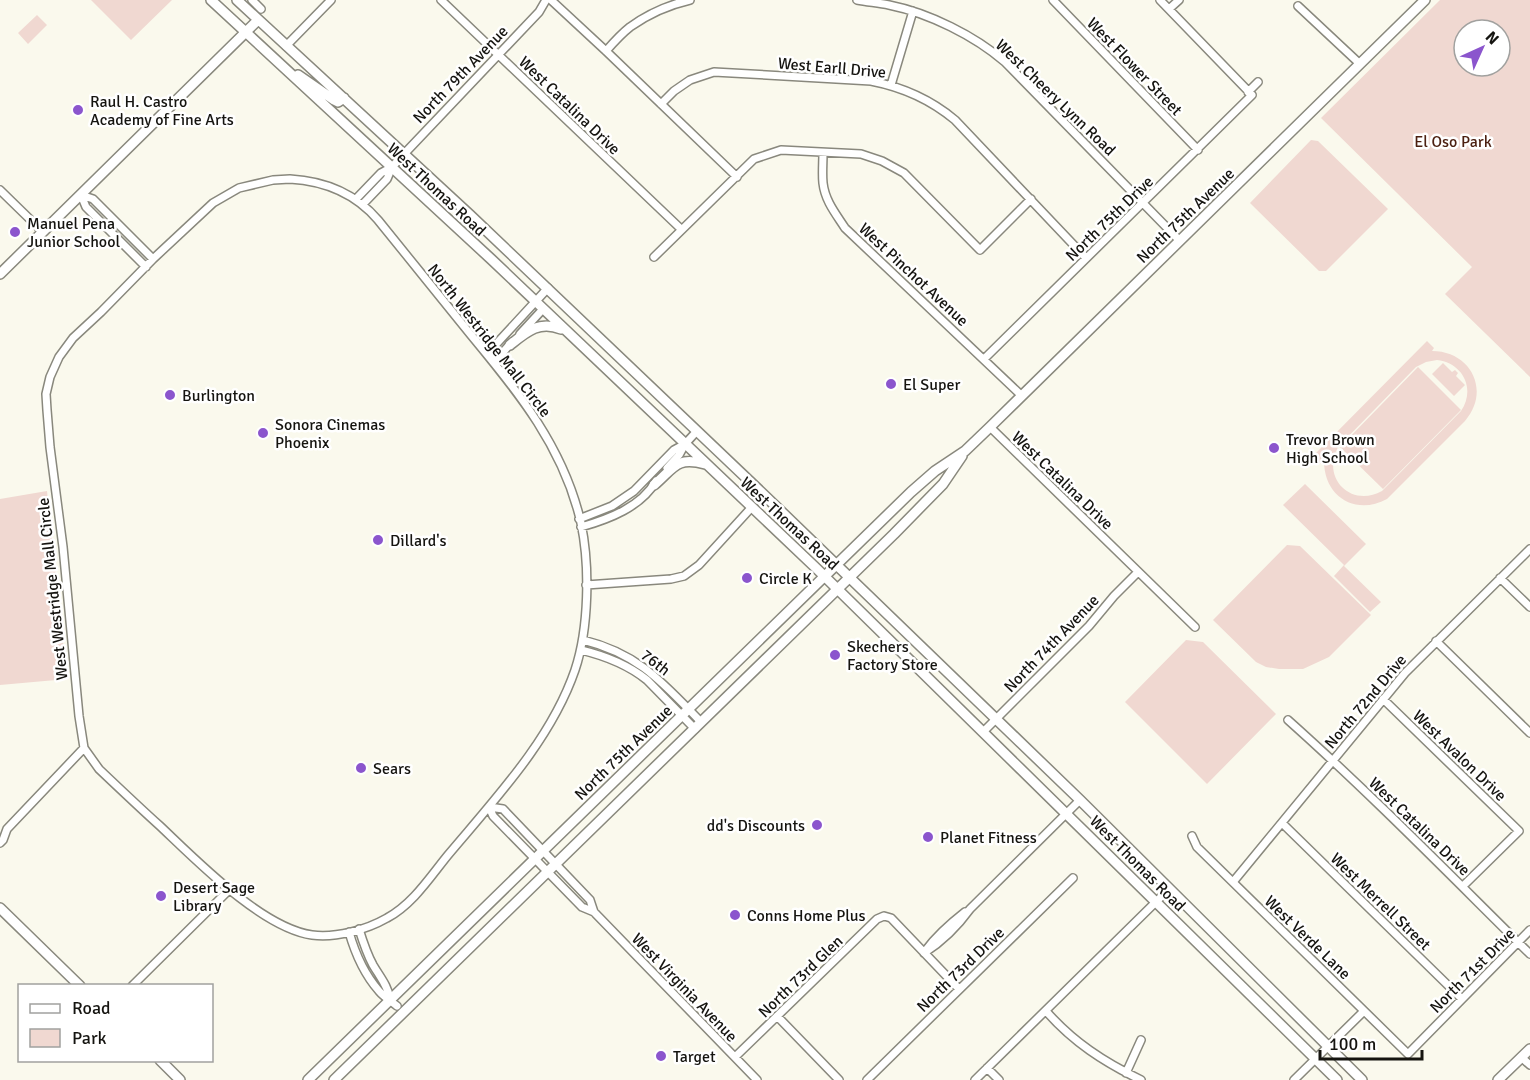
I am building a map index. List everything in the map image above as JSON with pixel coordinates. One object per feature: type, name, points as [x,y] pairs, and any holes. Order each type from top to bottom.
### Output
[{"type":"main road","name":"West Thomas Road","points":[[211,0],[392,166],[825,576],[1337,1080]]},
{"type":"main road","name":"West Thomas Road","points":[[237,0],[405,153],[850,577],[1080,800],[1362,1080]]},
{"type":"main road","name":"North 75th Avenue","points":[[308,1080],[394,1003],[543,851],[825,576],[935,471],[965,451],[1022,396],[1360,64],[1420,2]]},
{"type":"main road","points":[[0,274],[258,20]]},
{"type":"main road","points":[[283,67],[305,79],[333,100],[338,102],[344,98]]},
{"type":"main road","points":[[539,305],[551,292]]},
{"type":"main road","points":[[510,345],[537,326],[549,325],[567,332]]},
{"type":"main road","name":"North 75th Avenue","points":[[334,1080],[838,589],[943,484],[965,451]]},
{"type":"main road","points":[[654,485],[681,462],[693,461],[707,465]]},
{"type":"main road","points":[[0,908],[78,984]]},
{"type":"main road","points":[[1498,1080],[1530,1049]]},
{"type":"main road","points":[[162,1062],[180,1080]]},
{"type":"street","points":[[252,0],[261,9]]},
{"type":"street","points":[[286,46],[331,0]]},
{"type":"street","name":"West Catalina Drive","points":[[441,0],[681,229]]},
{"type":"street","points":[[549,0],[606,51],[737,177]]},
{"type":"street","name":"North 79th Avenue","points":[[392,166],[549,0]]},
{"type":"street","points":[[606,51],[628,28],[656,11],[690,0]]},
{"type":"street","name":"West Cheery Lynn Road","points":[[857,0],[913,11],[955,29],[993,51],[1180,241]]},
{"type":"street","name":"West Flower Street","points":[[1053,0],[1198,150]]},
{"type":"street","points":[[1160,0],[1250,94]]},
{"type":"street","points":[[1169,9],[1179,0]]},
{"type":"street","points":[[1298,6],[1360,64]]},
{"type":"street","points":[[891,85],[913,11]]},
{"type":"street","name":"West Earll Drive","points":[[661,104],[690,80],[714,72],[871,81],[891,85],[921,97],[946,112],[1086,258]]},
{"type":"street","name":"North 75th Drive","points":[[984,359],[1198,150],[1250,94],[1258,82]]},
{"type":"street","points":[[654,257],[754,159],[781,150],[861,154],[882,161],[904,173],[980,250],[1031,199]]},
{"type":"street","name":"West Pinchot Avenue","points":[[823,153],[823,183],[827,200],[845,228],[1022,396]]},
{"type":"street","points":[[356,199],[381,173],[392,166]]},
{"type":"street","points":[[363,204],[387,179],[392,166]]},
{"type":"street","name":"North Westridge Mall Circle","points":[[149,263],[203,211],[238,188],[290,178],[333,187],[356,199],[378,220],[522,399],[547,436],[568,483],[585,550],[586,585],[581,650],[574,673],[556,713],[535,746],[492,804],[415,896],[387,918],[359,929]]},
{"type":"street","points":[[0,190],[43,232]]},
{"type":"street","points":[[81,195],[86,207],[149,263]]},
{"type":"street","name":"West Westridge Mall Circle","points":[[149,263],[73,338],[58,357],[46,394],[84,748],[106,777],[230,889],[274,921],[292,930],[310,935],[336,934],[359,929]]},
{"type":"street","points":[[494,362],[510,345],[539,305]]},
{"type":"street","points":[[487,354],[539,305]]},
{"type":"street","name":"West Catalina Drive","points":[[990,427],[1195,627]]},
{"type":"street","points":[[580,523],[610,518],[637,501],[654,485],[658,477],[697,431]]},
{"type":"street","points":[[580,523],[634,491],[674,450],[685,444]]},
{"type":"street","points":[[586,585],[644,582],[684,576],[705,558],[752,507]]},
{"type":"street","name":"North 72nd Drive","points":[[1233,882],[1405,673],[1530,549]]},
{"type":"street","name":"North 74th Avenue","points":[[983,732],[1082,633],[1138,572]]},
{"type":"street","points":[[1500,578],[1530,608]]},
{"type":"street","name":"76th","points":[[583,640],[607,647],[637,662],[655,676],[698,726]]},
{"type":"street","points":[[1436,641],[1530,733]]},
{"type":"street","name":"76th","points":[[581,650],[609,658],[638,673],[685,712]]},
{"type":"street","name":"West Avalon Drive","points":[[1383,699],[1519,831],[1463,886]]},
{"type":"street","name":"West Catalina Drive","points":[[1288,720],[1463,886],[1530,954]]},
{"type":"street","points":[[0,843],[3,840],[4,830],[84,748]]},
{"type":"street","points":[[959,989],[924,953],[937,945],[954,920],[970,909],[1080,800]]},
{"type":"street","name":"West Virginia Avenue","points":[[594,912],[590,900],[503,809],[492,804],[493,816],[582,907],[594,912],[757,1080]]},
{"type":"street","name":"West Merrell Street","points":[[1282,823],[1462,999]]},
{"type":"street","name":"West Verde Lane","points":[[1192,836],[1197,847],[1408,1054]]},
{"type":"street","name":"North 73rd Drive","points":[[867,1080],[1073,878]]},
{"type":"street","points":[[134,984],[230,889]]},
{"type":"street","points":[[975,1080],[1169,889]]},
{"type":"street","name":"North 73rd Glen","points":[[735,1057],[878,919],[884,916],[891,918],[924,953]]},
{"type":"street","points":[[359,929],[366,952],[394,1003]]},
{"type":"street","name":"North 71st Drive","points":[[1408,1054],[1530,930]]},
{"type":"street","points":[[349,932],[365,972],[379,992],[394,1003]]},
{"type":"street","points":[[1046,1011],[1071,1036],[1101,1060],[1141,1080]]},
{"type":"street","points":[[1294,1080],[1364,1011]]},
{"type":"street","points":[[777,1016],[839,1080]]},
{"type":"street","points":[[1126,1073],[1141,1040]]},
{"type":"street","points":[[1521,1057],[1530,1065]]},
{"type":"street","points":[[987,1068],[999,1080]]},
{"type":"green space","points":[[91,0],[172,0],[131,40]]},
{"type":"green space","name":"El Oso Park","points":[[1440,0],[1530,0],[1530,377],[1445,294],[1472,267],[1321,118]]},
{"type":"green space","points":[[37,15],[47,25],[28,44],[18,33]]},
{"type":"green space","points":[[1311,140],[1318,141],[1388,209],[1326,271],[1319,271],[1250,203]]},
{"type":"green space","points":[[1427,341],[1434,348],[1432,351],[1446,353],[1457,358],[1473,375],[1476,397],[1473,409],[1465,421],[1387,499],[1375,504],[1364,505],[1344,500],[1329,485],[1324,461],[1321,464],[1313,456]],"holes":[[[1437,360],[1446,362],[1460,372],[1467,386],[1465,403],[1461,411],[1382,491],[1360,496],[1342,487],[1333,469],[1338,447],[1416,367]]]},
{"type":"green space","points":[[1443,363],[1452,372],[1455,370],[1458,373],[1456,376],[1465,385],[1454,396],[1432,374]]},
{"type":"green space","points":[[1418,367],[1461,410],[1383,489],[1340,447]]},
{"type":"green space","points":[[1305,484],[1366,544],[1344,566],[1381,602],[1370,612],[1334,576],[1344,565],[1283,505]]},
{"type":"green space","points":[[47,491],[67,679],[0,685],[0,499]]},
{"type":"green space","points":[[1287,545],[1300,546],[1371,615],[1329,657],[1303,669],[1279,669],[1266,667],[1256,662],[1213,620]]},
{"type":"green space","points":[[1186,640],[1203,642],[1276,714],[1207,784],[1125,702]]},
{"type":"place","name":"Raul H. Castro Academy of Fine Arts","points":[[78,110]]},
{"type":"place","name":"Manuel Pena Junior School","points":[[15,232]]},
{"type":"place","name":"El Super","points":[[891,384]]},
{"type":"place","name":"Burlington","points":[[170,395]]},
{"type":"place","name":"Sonora Cinemas Phoenix","points":[[263,433]]},
{"type":"place","name":"Trevor Brown High School","points":[[1274,448]]},
{"type":"place","name":"Dillard's","points":[[378,540]]},
{"type":"place","name":"Circle K","points":[[747,578]]},
{"type":"place","name":"Skechers Factory Store","points":[[835,655]]},
{"type":"place","name":"Sears","points":[[361,768]]},
{"type":"place","name":"dd's Discounts","points":[[817,825]]},
{"type":"place","name":"Planet Fitness","points":[[928,837]]},
{"type":"place","name":"Desert Sage Library","points":[[161,896]]},
{"type":"place","name":"Conns Home Plus","points":[[735,915]]},
{"type":"place","name":"Target","points":[[661,1056]]}]
